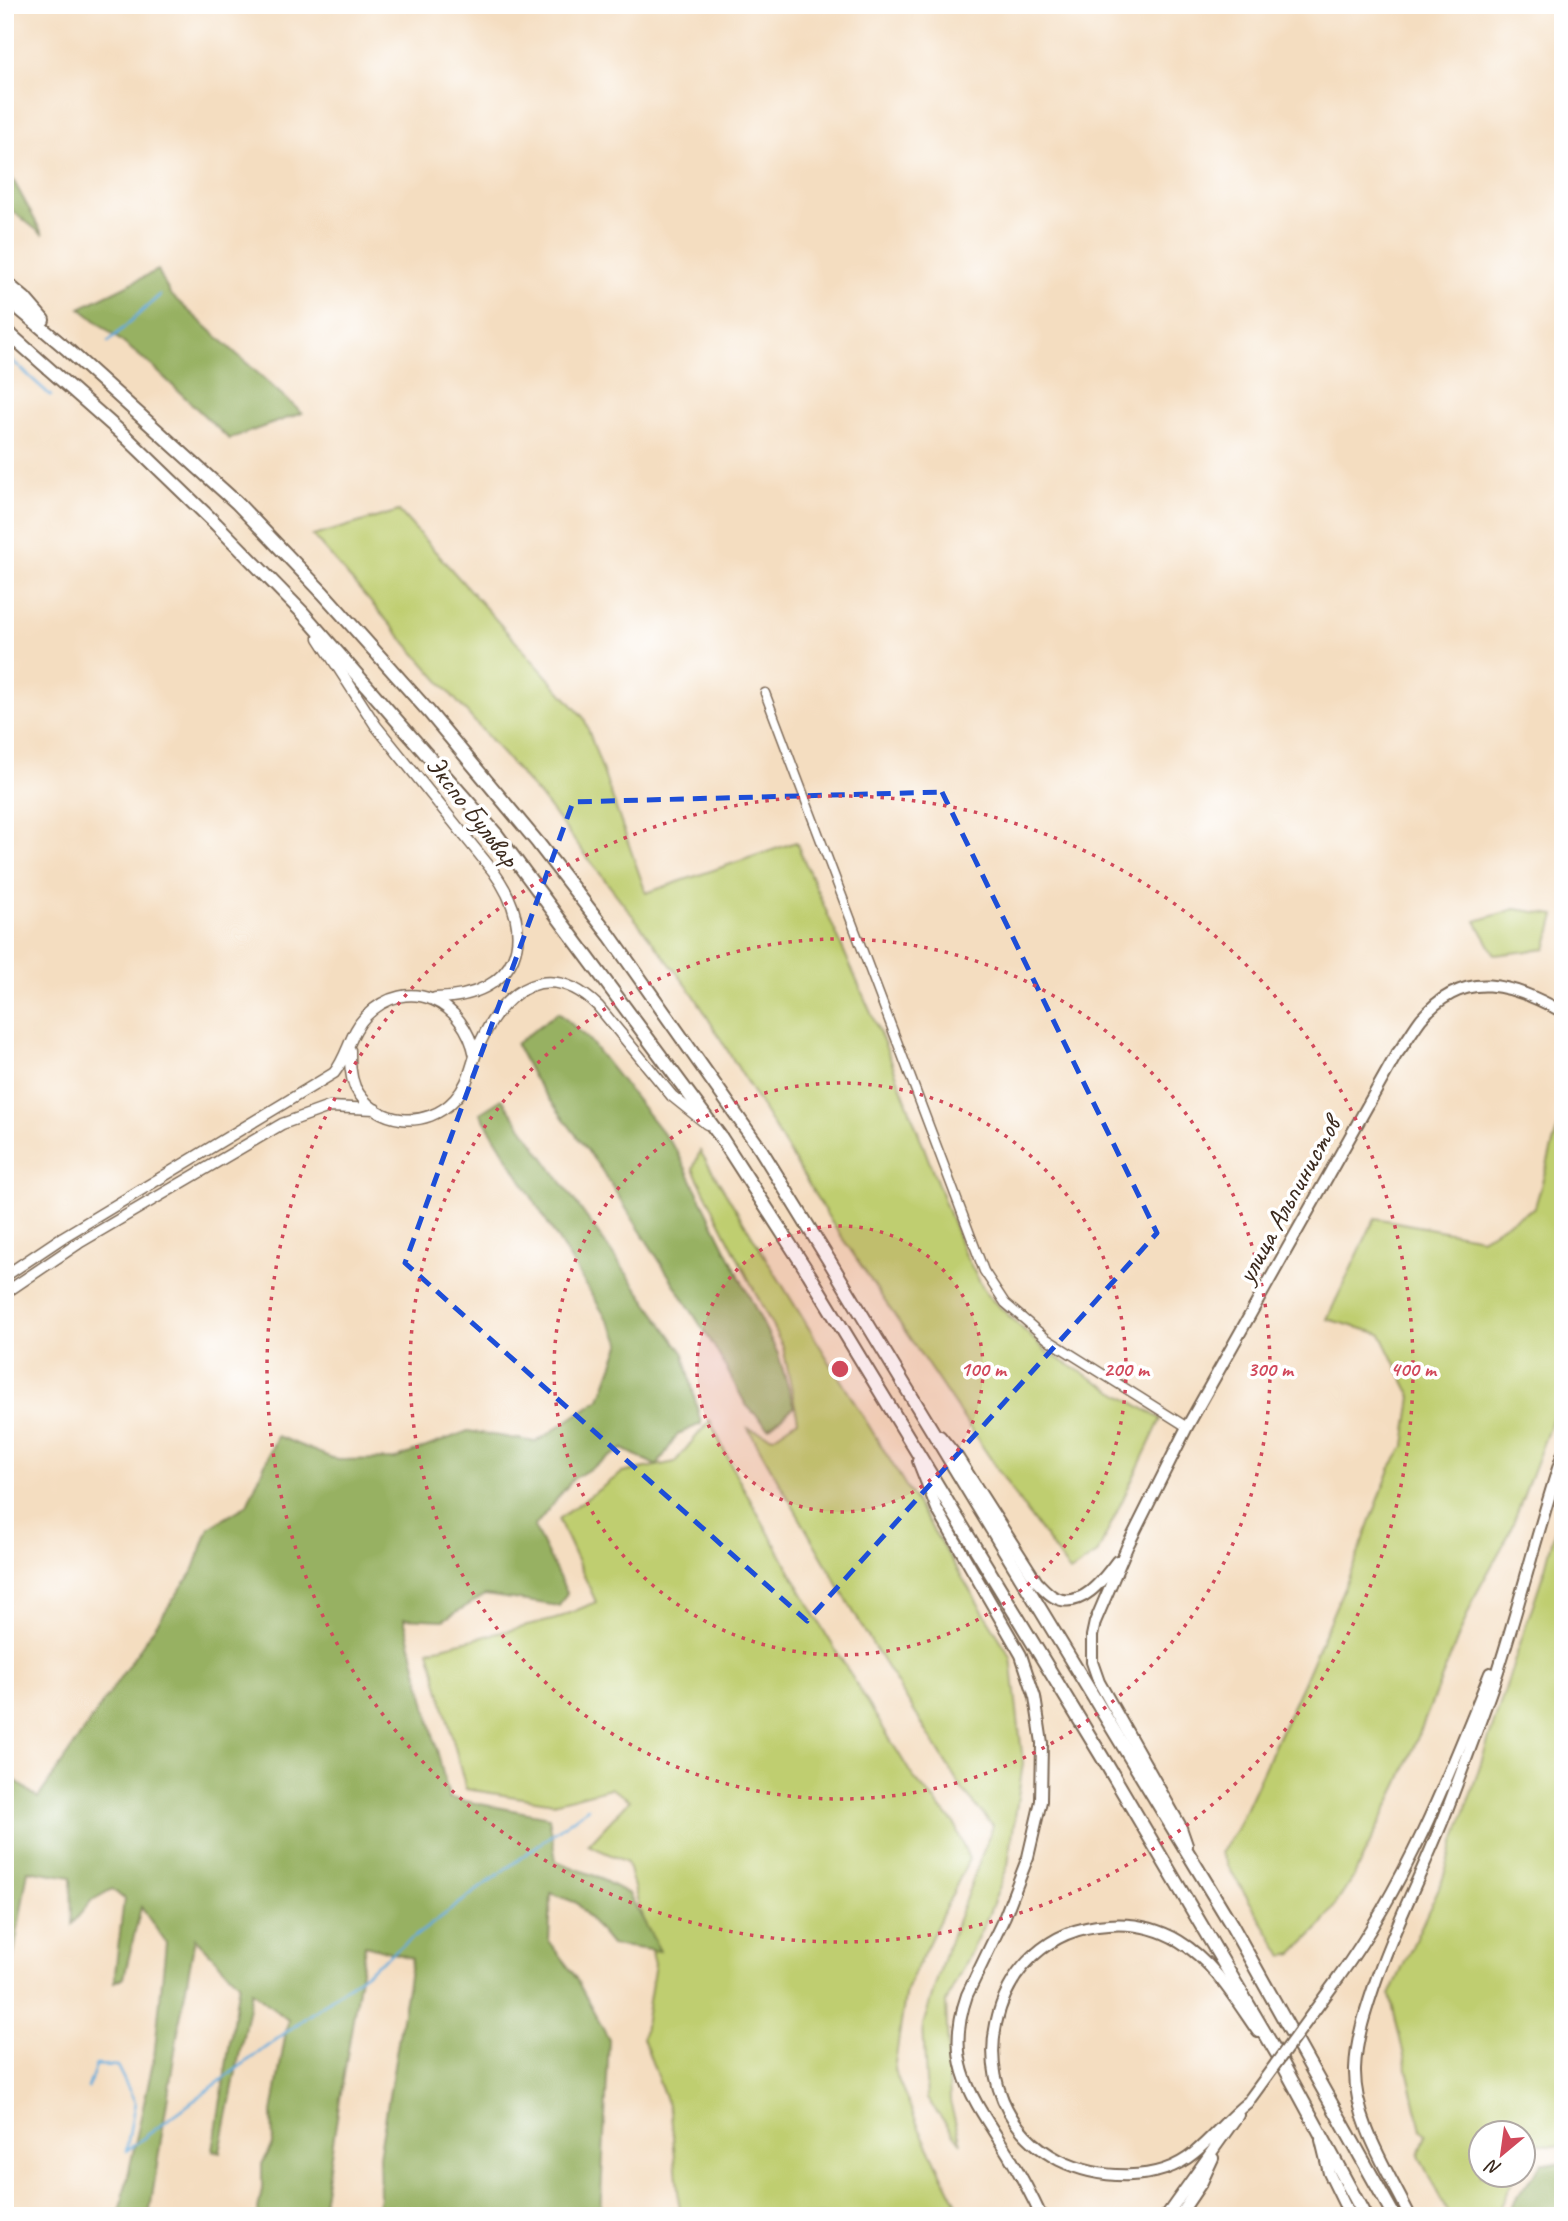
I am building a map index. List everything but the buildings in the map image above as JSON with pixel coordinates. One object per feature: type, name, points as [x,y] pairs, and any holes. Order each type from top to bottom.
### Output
[{"type":"main road","points":[[5,282],[24,298],[68,350]]},
{"type":"main road","points":[[5,297],[68,350],[237,503],[323,593],[429,712],[538,843],[610,936],[761,1150],[928,1421],[1284,2017],[1394,2216]]},
{"type":"main road","points":[[5,330],[126,437],[216,524],[310,622],[497,835],[720,1136],[809,1274],[1107,1765],[1279,2057],[1365,2216]]},
{"type":"main road","points":[[5,342],[48,368]]},
{"type":"main road","name":"улица Альпинистов","points":[[1126,1548],[1187,1427],[1396,1055],[1422,1018],[1443,999],[1471,985],[1490,984],[1541,1000],[1563,1012]]},
{"type":"main road","points":[[928,1421],[958,1458],[1037,1583],[1055,1598],[1070,1601],[1087,1595],[1106,1576],[1126,1548]]},
{"type":"main road","points":[[911,1445],[937,1509],[1021,1655],[1035,1697],[1039,1719],[1043,1774],[1041,1801],[1033,1837],[1017,1887],[967,1995],[960,2023],[959,2049],[962,2074],[970,2094],[1014,2165],[1041,2216]]},
{"type":"main road","points":[[1410,2216],[1365,2120],[1355,2070],[1358,2040],[1363,2016],[1385,1955],[1446,1812],[1498,1671],[1563,1453]]},
{"type":"main road","points":[[1126,1548],[1095,1622],[1092,1662],[1099,1682],[1180,1825],[1193,1863]]},
{"type":"main road","points":[[1166,2216],[1366,1938],[1416,1847],[1459,1751],[1520,1596]]},
{"type":"main road","points":[[1249,2100],[1233,2112],[1193,2154],[1174,2166],[1151,2172],[1120,2175],[1091,2172],[1070,2165],[1039,2147],[1025,2133],[1010,2114],[1001,2096],[992,2055],[997,2012],[1017,1975],[1045,1947],[1060,1937],[1098,1925],[1143,1927],[1181,1942],[1205,1962],[1219,1976],[1279,2057]]},
{"type":"main road","points":[[1318,2130],[1329,2173],[1350,2216]]},
{"type":"main road","points":[[1179,2216],[1202,2182],[1220,2142]]},
{"type":"street","name":"Экспо Бульвар","points":[[5,1276],[64,1237],[327,1078],[340,1066],[357,1026],[387,1001],[413,996],[431,999],[467,994],[495,981],[511,962],[519,936],[514,909],[502,884],[376,726],[310,622]]},
{"type":"street","points":[[765,693],[984,1270],[1005,1303],[1046,1339],[1187,1427]]},
{"type":"street","points":[[352,1039],[350,1068],[352,1078],[362,1096],[385,1115],[416,1120],[434,1115],[450,1105],[465,1088],[475,1056],[492,1023],[517,993],[533,984],[566,984],[588,996],[672,1096],[720,1136]]},
{"type":"street","points":[[431,999],[446,1006],[459,1017],[472,1042],[475,1056]]},
{"type":"street","points":[[5,1293],[79,1243],[282,1124],[329,1107],[375,1109]]},
{"type":"highlighted area","points":[[942,792],[1157,1233],[807,1621],[405,1263],[573,802]]},
{"type":"green space","points":[[5,165],[43,235],[5,205]]},
{"type":"green space","points":[[158,270],[170,294],[302,413],[229,439],[152,366],[80,308]]},
{"type":"green space","points":[[399,511],[584,718],[646,893],[796,842],[885,1045],[964,1253],[987,1295],[1047,1352],[1161,1419],[1097,1554],[1070,1572],[1017,1498],[829,1218],[694,995],[543,800],[313,536]]},
{"type":"green space","points":[[1515,909],[1555,915],[1546,949],[1495,955],[1476,921]]},
{"type":"green space","points":[[558,1012],[589,1040],[677,1151],[778,1354],[794,1407],[769,1428],[746,1405],[715,1348],[601,1169],[533,1077],[516,1044]]},
{"type":"green space","points":[[502,1099],[684,1354],[701,1424],[678,1434],[657,1466],[623,1449],[573,1479],[534,1527],[567,1593],[559,1606],[485,1595],[443,1620],[404,1618],[449,1798],[549,1817],[556,1861],[595,1876],[629,1894],[660,1951],[611,1945],[577,1903],[551,1893],[549,1942],[573,1973],[609,2040],[600,2215],[579,2211],[579,2216],[376,2216],[380,2197],[379,2156],[412,1958],[365,1945],[321,2216],[257,2216],[262,2189],[262,2164],[273,2145],[272,2113],[288,2020],[252,1991],[220,2152],[213,2151],[239,1983],[195,1938],[149,2216],[119,2216],[154,2058],[166,1943],[141,1907],[124,1977],[114,1982],[124,1899],[112,1889],[91,1901],[72,1924],[71,1877],[28,1870],[5,2007],[5,1772],[38,1798],[194,1569],[209,1528],[247,1505],[277,1436],[337,1460],[395,1459],[468,1431],[536,1442],[600,1399],[621,1342],[480,1113]]},
{"type":"green space","points":[[1563,1109],[1563,1391],[1508,1536],[1475,1596],[1400,1781],[1353,1878],[1322,1925],[1293,1954],[1283,1956],[1220,1853],[1235,1832],[1303,1683],[1357,1557],[1391,1467],[1405,1445],[1412,1397],[1381,1334],[1327,1319],[1375,1218],[1481,1238],[1535,1207]]},
{"type":"green space","points":[[700,1151],[1011,1657],[1023,1763],[1008,1865],[988,1916],[946,2002],[950,2102],[961,2143],[927,2099],[923,2025],[944,1957],[993,1825],[964,1792],[865,1632],[748,1428],[773,1437],[798,1420],[783,1347],[693,1169]]},
{"type":"green space","points":[[710,1420],[735,1473],[824,1631],[913,1777],[954,1823],[969,1859],[906,1990],[894,2070],[920,2130],[963,2216],[683,2216],[680,2212],[671,2114],[643,2038],[655,1964],[627,1862],[588,1845],[630,1800],[610,1788],[554,1803],[466,1789],[429,1650],[556,1619],[596,1602],[558,1519],[622,1473],[675,1462]]},
{"type":"green space","points":[[1563,1499],[1563,2147],[1536,2143],[1536,2120],[1466,2120],[1466,2190],[1508,2190],[1495,2216],[1449,2216],[1419,2156],[1426,2134],[1421,2130],[1390,1995],[1442,1881],[1545,1568]]},
{"type":"green space","points":[[1542,2163],[1563,2164],[1563,2216],[1507,2216],[1522,2190],[1536,2190],[1536,2171]]},
{"type":"waterway","points":[[108,342],[160,295]]},
{"type":"waterway","points":[[5,354],[51,396]]},
{"type":"waterway","points":[[88,2088],[96,2065],[117,2066],[135,2102],[126,2151],[588,1808]]}]
